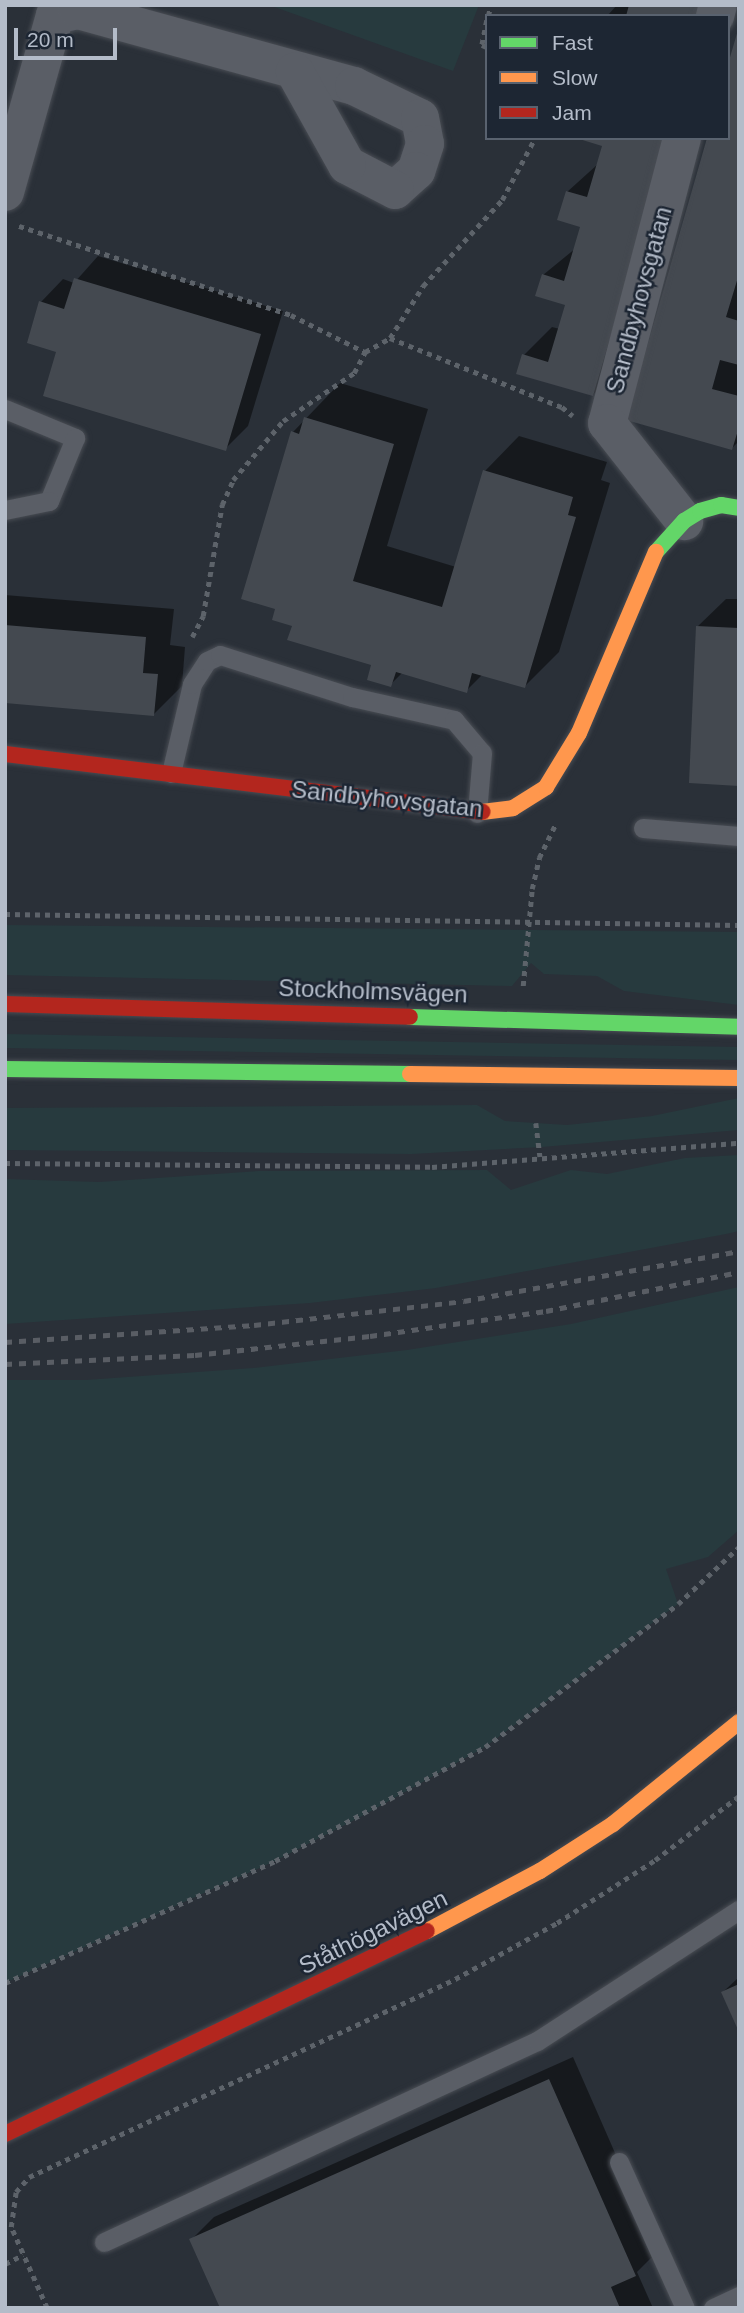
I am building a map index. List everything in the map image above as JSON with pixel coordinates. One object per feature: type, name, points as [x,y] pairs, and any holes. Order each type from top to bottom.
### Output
[{"type":"main road","name":"Sandbyhovsgatan","points":[[5,754],[477,813],[513,808],[546,788],[579,733],[657,549],[684,521],[721,505],[739,508]]},
{"type":"main road","name":"Stockholmsvägen","points":[[5,1004],[739,1027]]},
{"type":"main road","points":[[5,1069],[739,1078]]},
{"type":"main road","name":"Ståthögavägen","points":[[5,2134],[444,1923],[540,1871],[613,1824],[737,1723]]},
{"type":"street","points":[[5,192],[55,15],[78,10],[295,72]]},
{"type":"street","name":"Sandbyhovsgatan","points":[[681,140],[607,423],[684,521]]},
{"type":"lane","points":[[5,410],[75,438],[49,501],[5,510]]},
{"type":"lane","points":[[170,773],[191,684],[207,661],[220,655],[352,697],[454,720],[482,753],[477,813]]},
{"type":"lane","points":[[643,828],[739,836]]},
{"type":"lane","points":[[104,2242],[537,2041],[739,1910]]},
{"type":"lane","points":[[619,2162],[685,2308]]},
{"type":"lane","points":[[713,2308],[739,2296]]},
{"type":"path","points":[[485,28],[482,44],[485,46]]},
{"type":"path","points":[[188,642],[203,616],[222,505],[233,480],[283,421],[355,373],[365,352],[390,338],[423,286],[502,200],[534,140]]},
{"type":"path","points":[[5,220],[291,315],[365,352]]},
{"type":"path","points":[[390,338],[562,407],[577,419]]},
{"type":"path","points":[[5,914],[739,925]]},
{"type":"path","points":[[523,989],[528,923]]},
{"type":"path","points":[[536,1123],[540,1157]]},
{"type":"path","points":[[5,1163],[432,1167],[739,1143]]},
{"type":"path","points":[[5,1983],[275,1861],[485,1747],[678,1604],[739,1547]]},
{"type":"path","points":[[47,2308],[11,2227],[16,2192],[29,2177],[455,1979],[622,1881],[739,1796]]},
{"type":"path","points":[[5,2263],[23,2255]]},
{"type":"green space","points":[[269,5],[479,5],[453,71]]},
{"type":"green space","points":[[5,925],[739,932],[739,1005],[624,991],[597,976],[544,974],[531,963],[512,986],[5,975]]},
{"type":"green space","points":[[5,1034],[739,1047],[739,1060],[5,1048]]},
{"type":"green space","points":[[739,1098],[739,1130],[542,1147],[411,1154],[5,1150],[5,1108],[477,1105],[505,1121],[567,1125],[652,1116]]},
{"type":"green space","points":[[739,1155],[739,1231],[726,1234],[436,1288],[310,1303],[5,1324],[5,1179],[99,1182],[259,1171],[487,1170],[511,1190],[571,1170],[607,1174],[685,1158]]},
{"type":"green space","points":[[739,1287],[739,1530],[708,1557],[666,1569],[678,1604],[485,1747],[275,1861],[5,1983],[5,1380],[86,1380],[253,1368],[407,1350],[571,1324]]},
{"type":"building","points":[[629,5],[707,5],[705,14],[627,14]]},
{"type":"building","points":[[738,30],[739,274],[726,317],[739,321],[739,365],[720,360],[712,389],[739,396],[739,427],[732,450],[626,420],[706,140],[730,140],[730,57]]},
{"type":"building","points":[[582,140],[668,140],[593,396],[516,374],[522,354],[548,362],[565,305],[535,296],[542,274],[564,281],[580,227],[557,220],[566,191],[587,197],[602,146]]},
{"type":"building","points":[[74,278],[261,334],[226,451],[43,396],[56,352],[27,343],[39,301],[64,309]]},
{"type":"building","points":[[304,417],[394,444],[353,581],[442,607],[483,470],[573,497],[568,515],[576,517],[525,688],[472,673],[467,693],[396,672],[391,687],[367,680],[371,665],[287,640],[292,626],[272,620],[275,609],[241,599],[291,431],[299,434]]},
{"type":"building","points":[[5,625],[146,637],[143,673],[158,674],[154,716],[5,703]]},
{"type":"building","points":[[696,626],[739,628],[739,786],[689,783]]},
{"type":"building","points":[[739,1984],[739,2032],[721,1992]]},
{"type":"building","points":[[549,2079],[636,2276],[611,2287],[620,2308],[220,2308],[189,2239]]},
{"type":"railway","points":[[5,1342],[254,1325],[464,1301],[739,1251]]},
{"type":"railway","points":[[5,1364],[195,1355],[370,1336],[546,1311],[739,1272]]},
{"type":"traffic: fast","points":[[656,552],[684,521],[700,511],[721,505],[739,508]]},
{"type":"traffic: fast","points":[[410,1017],[739,1027]]},
{"type":"traffic: fast","points":[[5,1069],[410,1074]]},
{"type":"traffic: slow","points":[[482,812],[513,808],[546,787],[579,733],[656,552]]},
{"type":"traffic: slow","points":[[410,1074],[739,1078]]},
{"type":"traffic: slow","points":[[427,1931],[540,1871],[613,1824],[739,1722]]},
{"type":"traffic: jam","points":[[5,754],[482,812]]},
{"type":"traffic: jam","points":[[5,1004],[410,1017]]},
{"type":"traffic: jam","points":[[5,2134],[427,1931]]}]
